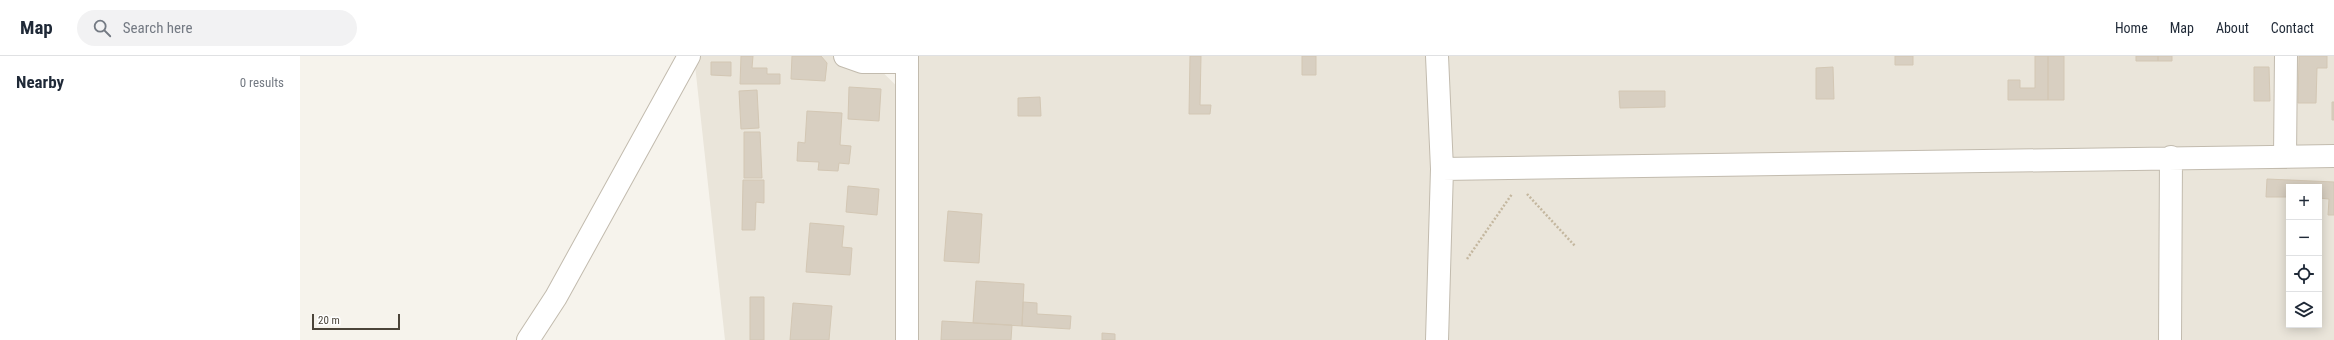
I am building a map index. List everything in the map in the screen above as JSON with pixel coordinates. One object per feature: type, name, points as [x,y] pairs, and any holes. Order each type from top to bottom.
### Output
[{"type":"street","points":[[528,340],[556,297],[689,56]]},
{"type":"street","points":[[845,56],[862,62],[907,59],[906,340]]},
{"type":"street","points":[[1437,56],[1442,169],[1437,340]]},
{"type":"street","points":[[2284,156],[2286,56]]},
{"type":"street","points":[[1442,169],[2171,157],[2334,156]]},
{"type":"street","points":[[2170,340],[2171,157]]},
{"type":"path","points":[[1523,190],[1575,246]]},
{"type":"path","points":[[1466,261],[1514,191]]},
{"type":"shaded area","points":[[694,56],[866,56],[910,99],[908,56],[2334,56],[2334,340],[725,340]]},
{"type":"building","points":[[741,56],[753,56],[752,68],[767,68],[767,74],[780,74],[780,84],[740,84]]},
{"type":"building","points":[[792,56],[821,56],[827,63],[825,81],[791,79]]},
{"type":"building","points":[[1190,56],[1201,56],[1200,105],[1211,105],[1210,114],[1189,114]]},
{"type":"building","points":[[1302,56],[1316,56],[1316,75],[1302,75]]},
{"type":"building","points":[[1895,56],[1913,56],[1913,65],[1895,65]]},
{"type":"building","points":[[2035,56],[2048,56],[2048,100],[2008,100],[2008,80],[2020,80],[2020,88],[2035,88]]},
{"type":"building","points":[[2048,56],[2064,56],[2064,100],[2048,100]]},
{"type":"building","points":[[2136,56],[2158,56],[2158,61],[2136,61]]},
{"type":"building","points":[[2158,56],[2172,56],[2172,61],[2158,61]]},
{"type":"building","points":[[2299,56],[2327,56],[2327,68],[2317,68],[2316,103],[2298,103]]},
{"type":"building","points":[[711,62],[731,62],[731,76],[711,75]]},
{"type":"building","points":[[1833,67],[1834,99],[1816,99],[1816,68]]},
{"type":"building","points":[[2254,67],[2269,67],[2270,101],[2254,101]]},
{"type":"building","points":[[849,87],[881,89],[879,121],[848,119]]},
{"type":"building","points":[[757,90],[759,128],[741,129],[739,91]]},
{"type":"building","points":[[1619,91],[1665,91],[1665,107],[1620,108]]},
{"type":"building","points":[[1040,97],[1041,116],[1018,116],[1018,98]]},
{"type":"building","points":[[2332,102],[2334,102],[2334,120],[2332,120]]},
{"type":"building","points":[[807,111],[842,113],[840,145],[851,146],[849,164],[839,163],[838,171],[818,170],[819,162],[797,161],[798,142],[805,143]]},
{"type":"building","points":[[744,132],[760,132],[762,178],[744,178]]},
{"type":"building","points":[[2267,179],[2334,182],[2334,215],[2328,215],[2329,199],[2322,198],[2322,184],[2286,184],[2286,197],[2266,197]]},
{"type":"building","points":[[743,180],[764,180],[764,203],[756,202],[755,230],[742,230]]},
{"type":"building","points":[[848,186],[879,189],[877,215],[846,212]]},
{"type":"building","points":[[948,211],[982,214],[979,263],[944,261]]},
{"type":"building","points":[[810,223],[844,226],[842,247],[852,248],[850,275],[806,272]]},
{"type":"building","points":[[976,281],[1024,284],[1022,326],[973,323]]},
{"type":"building","points":[[750,297],[764,297],[764,340],[750,340]]},
{"type":"building","points":[[1023,302],[1037,303],[1037,314],[1071,316],[1070,329],[1022,326]]},
{"type":"building","points":[[793,303],[832,306],[829,340],[790,340]]},
{"type":"building","points":[[942,321],[1012,325],[1011,340],[941,340]]},
{"type":"building","points":[[1102,333],[1115,334],[1115,340],[1102,340]]}]
